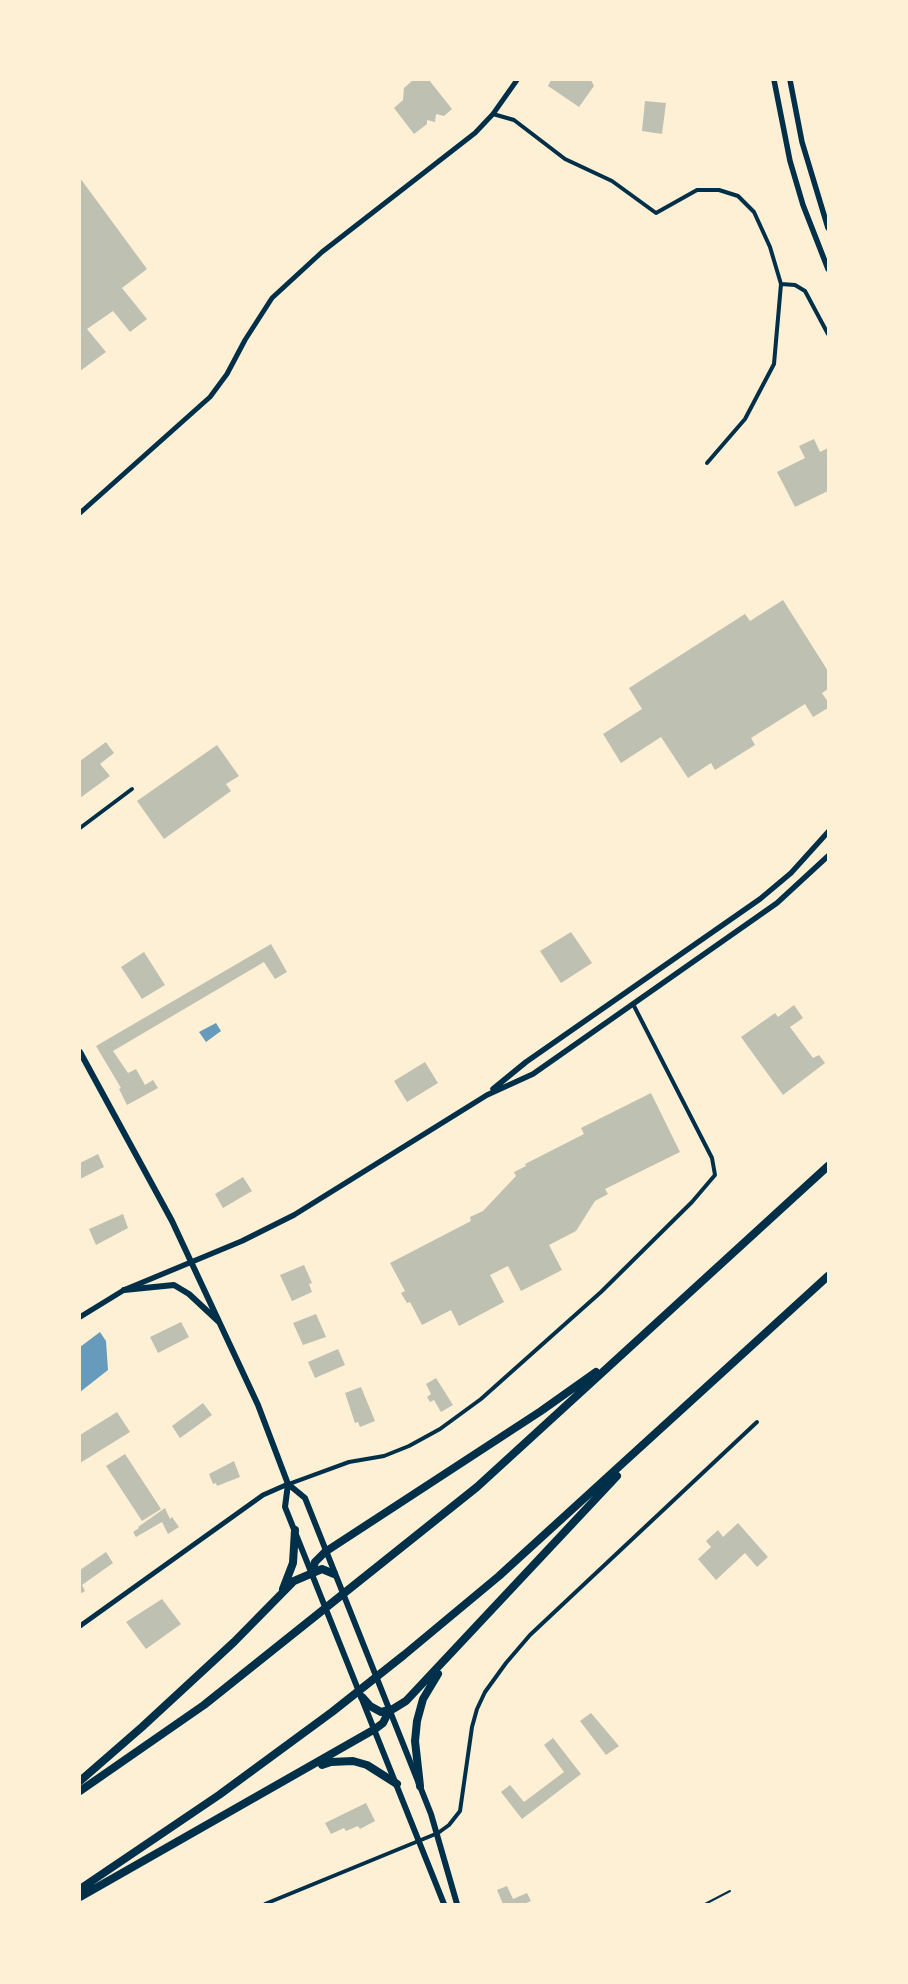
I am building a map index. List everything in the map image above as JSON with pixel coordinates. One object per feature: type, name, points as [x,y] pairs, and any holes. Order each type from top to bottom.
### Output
[{"type":"highway","points":[[80,1791],[204,1705],[371,1574],[476,1487],[828,1166]]},
{"type":"highway","points":[[80,1889],[219,1795],[332,1712],[404,1655],[499,1576],[828,1276]]},
{"type":"highway","points":[[312,1572],[315,1562],[325,1552],[541,1412],[624,1352]]},
{"type":"highway","points":[[362,1697],[370,1706],[378,1711],[389,1710],[413,1695],[658,1432]]},
{"type":"highway","points":[[280,1596],[292,1563],[295,1530]]},
{"type":"highway","points":[[80,1781],[142,1727],[280,1596],[294,1580],[322,1569],[334,1574]]},
{"type":"highway","points":[[420,1786],[415,1741],[417,1721],[423,1699],[455,1649]]},
{"type":"highway","points":[[80,1897],[375,1730],[382,1723],[389,1710]]},
{"type":"highway","points":[[295,1777],[330,1762],[353,1761],[367,1765],[397,1784]]},
{"type":"main road","points":[[774,80],[790,161],[803,205],[828,269]]},
{"type":"main road","points":[[790,80],[802,142],[828,228]]},
{"type":"main road","points":[[487,1095],[526,1062],[760,899],[790,872],[828,832]]},
{"type":"main road","points":[[80,1317],[124,1290],[242,1241],[294,1215],[487,1095],[534,1074],[777,903],[828,856]]},
{"type":"main road","points":[[80,1052],[120,1123],[192,1262],[269,1432],[288,1484],[285,1507],[444,1904]]},
{"type":"main road","points":[[124,1290],[174,1285],[188,1294],[221,1323]]},
{"type":"main road","points":[[288,1484],[305,1498],[438,1833],[457,1904]]},
{"type":"street","points":[[80,513],[210,397],[227,374],[244,340],[272,298],[322,252],[475,133],[493,114],[517,80]]},
{"type":"street","points":[[493,114],[514,120],[564,159],[612,181],[656,213],[697,190],[719,190],[738,196],[754,212],[770,247],[781,284],[774,364],[745,419],[707,463]]},
{"type":"street","points":[[781,284],[795,285],[805,291],[828,334]]},
{"type":"street","points":[[80,828],[132,789]]},
{"type":"street","points":[[80,1626],[263,1495],[349,1462],[384,1456],[409,1446],[440,1429],[528,1360],[601,1292],[688,1206],[715,1175],[712,1158],[633,1004]]},
{"type":"street","points":[[265,1904],[438,1833],[449,1825],[460,1810],[472,1727],[477,1709],[506,1663],[530,1635],[757,1422]]},
{"type":"lane","points":[[706,1904],[730,1891]]},
{"type":"water","points":[[216,1023],[221,1031],[206,1042],[199,1032]]},
{"type":"water","points":[[100,1332],[106,1341],[108,1370],[80,1392],[80,1347]]},
{"type":"building","points":[[413,80],[429,80],[452,109],[444,116],[436,114],[435,122],[427,120],[427,124],[414,134],[394,108],[403,100],[404,88]]},
{"type":"building","points":[[551,80],[591,80],[594,86],[579,107],[548,86]]},
{"type":"building","points":[[645,101],[666,103],[662,134],[642,131]]},
{"type":"building","points":[[80,178],[147,269],[122,288],[147,319],[130,332],[113,311],[87,329],[106,352],[80,371]]},
{"type":"building","points":[[814,439],[820,452],[828,448],[828,491],[795,507],[777,472],[805,458],[799,446]]},
{"type":"building","points":[[783,600],[828,671],[828,689],[822,693],[828,702],[828,708],[813,717],[805,704],[751,738],[755,745],[715,770],[711,763],[688,778],[661,737],[621,763],[603,734],[642,709],[629,688],[745,614],[750,621]]},
{"type":"building","points":[[106,742],[114,753],[100,764],[110,776],[80,798],[80,761]]},
{"type":"building","points":[[217,745],[239,776],[226,784],[231,791],[164,839],[137,801]]},
{"type":"building","points":[[571,932],[592,963],[561,983],[540,951]]},
{"type":"building","points":[[271,944],[287,972],[275,979],[264,962],[113,1051],[128,1073],[136,1069],[145,1085],[153,1080],[158,1088],[127,1105],[119,1089],[121,1088],[96,1046]]},
{"type":"building","points":[[144,952],[165,985],[142,999],[121,967]]},
{"type":"building","points":[[794,1005],[803,1018],[790,1027],[813,1058],[819,1055],[825,1063],[783,1095],[741,1037],[775,1013],[778,1017]]},
{"type":"building","points":[[425,1062],[438,1083],[407,1102],[394,1081]]},
{"type":"building","points":[[651,1093],[680,1152],[605,1189],[608,1194],[595,1201],[576,1231],[549,1245],[562,1270],[521,1291],[508,1266],[490,1275],[504,1302],[459,1326],[451,1310],[422,1325],[410,1302],[407,1303],[401,1293],[405,1291],[390,1263],[471,1221],[470,1217],[483,1211],[516,1176],[514,1172],[526,1166],[525,1164],[584,1134],[581,1128]]},
{"type":"building","points":[[98,1154],[104,1167],[80,1179],[80,1163]]},
{"type":"building","points":[[243,1177],[252,1191],[223,1208],[215,1194]]},
{"type":"building","points":[[123,1214],[128,1228],[96,1245],[89,1229]]},
{"type":"building","points":[[304,1265],[312,1283],[309,1284],[312,1292],[292,1301],[280,1275]]},
{"type":"building","points":[[316,1314],[326,1337],[303,1345],[293,1323]]},
{"type":"building","points":[[181,1322],[189,1337],[158,1353],[150,1337]]},
{"type":"building","points":[[338,1349],[345,1365],[315,1378],[308,1362]]},
{"type":"building","points":[[436,1378],[453,1405],[441,1412],[434,1400],[430,1402],[427,1397],[431,1394],[426,1384]]},
{"type":"building","points":[[361,1387],[375,1421],[360,1427],[358,1422],[355,1423],[345,1393]]},
{"type":"building","points":[[203,1403],[212,1415],[180,1438],[172,1426]]},
{"type":"building","points":[[117,1412],[130,1432],[80,1463],[80,1435]]},
{"type":"building","points":[[125,1454],[161,1509],[142,1521],[106,1466]]},
{"type":"building","points":[[234,1461],[240,1477],[217,1486],[216,1483],[213,1484],[209,1474]]},
{"type":"building","points":[[165,1508],[170,1519],[172,1517],[179,1527],[168,1534],[162,1522],[136,1537],[133,1532],[138,1527]]},
{"type":"building","points":[[738,1523],[768,1557],[757,1567],[745,1553],[716,1580],[698,1559],[711,1547],[706,1541],[718,1530],[723,1537]]},
{"type":"building","points":[[106,1552],[113,1563],[82,1585],[85,1591],[80,1594],[80,1570]]},
{"type":"building","points":[[162,1599],[181,1624],[146,1649],[126,1622]]},
{"type":"building","points":[[591,1713],[619,1746],[606,1755],[580,1721]]},
{"type":"building","points":[[553,1738],[581,1774],[522,1819],[501,1792],[510,1785],[524,1802],[564,1772],[544,1745]]},
{"type":"building","points":[[366,1803],[375,1821],[360,1829],[358,1826],[346,1831],[344,1828],[331,1834],[325,1823]]},
{"type":"building","points":[[507,1886],[513,1899],[527,1893],[531,1901],[524,1904],[503,1904],[497,1890]]}]
